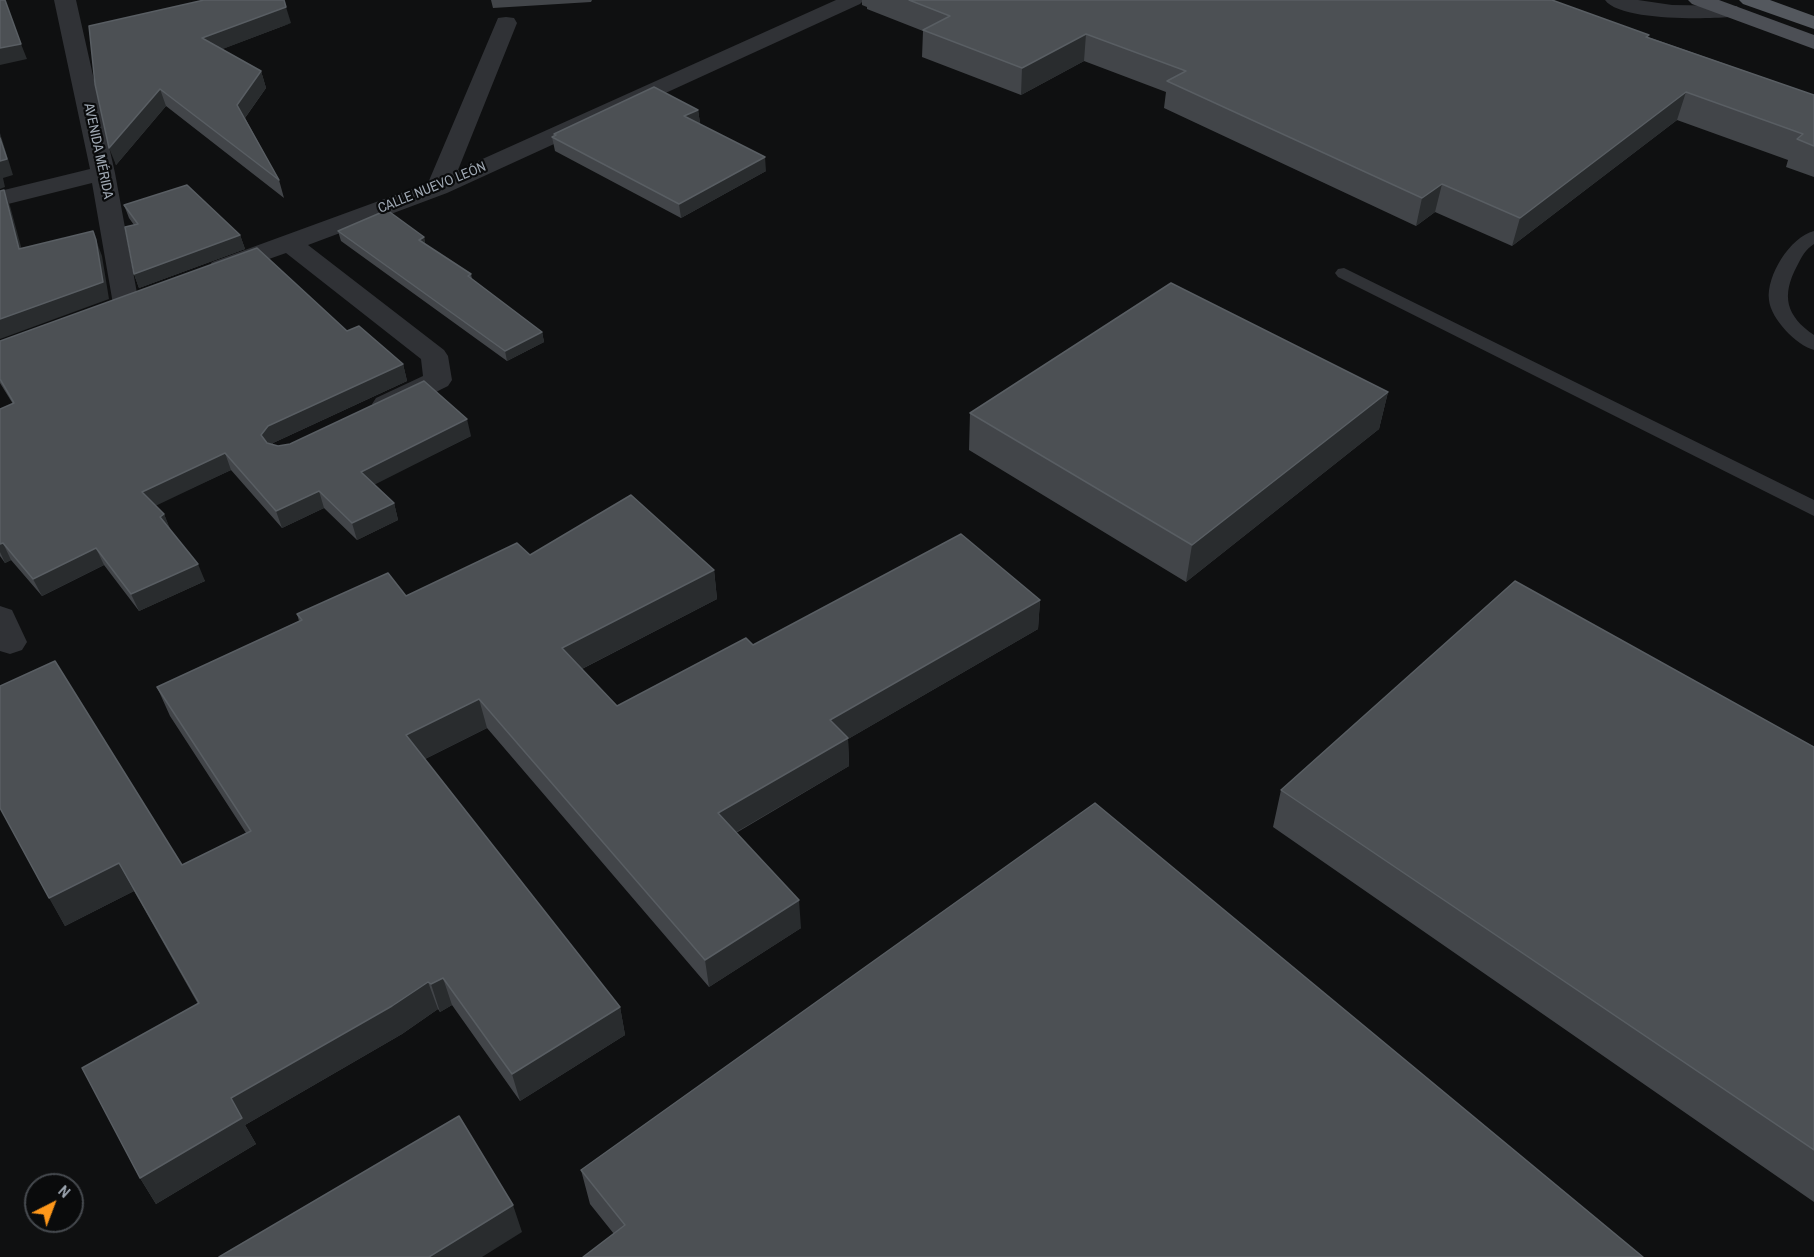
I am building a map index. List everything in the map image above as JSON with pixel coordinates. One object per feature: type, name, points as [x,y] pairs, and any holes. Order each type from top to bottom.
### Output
[{"type":"highway","points":[[1750,0],[1814,24]]},
{"type":"main road","points":[[1700,0],[1814,42]]},
{"type":"street","name":"AVENIDA MÉRIDA","points":[[65,0],[103,173],[126,304]]},
{"type":"street","name":"CALLE NUEVO LEÓN","points":[[202,276],[438,188],[853,0]]},
{"type":"street","points":[[1616,0],[1645,10],[1684,14],[1729,11]]},
{"type":"street","points":[[438,188],[506,23]]},
{"type":"street","points":[[0,199],[103,173]]},
{"type":"street","points":[[289,243],[434,356],[438,380],[366,414]]},
{"type":"lane","points":[[1814,236],[1806,251],[1779,283],[1778,302],[1794,330],[1814,344]]},
{"type":"lane","points":[[1344,273],[1814,509]]},
{"type":"building","points":[[0,0],[5,0],[21,44],[0,48]]},
{"type":"building","points":[[204,0],[284,0],[286,7],[202,38],[261,71],[237,105],[279,180],[160,89],[109,148],[95,84],[89,26]]},
{"type":"building","points":[[909,0],[1552,0],[1649,35],[1646,37],[1814,95],[1814,146],[1797,139],[1803,134],[1686,92],[1520,218],[1442,184],[1422,198],[1167,81],[1186,71],[1086,34],[1022,68],[923,30],[950,16]]},
{"type":"building","points":[[654,87],[698,110],[684,116],[765,157],[679,204],[552,137],[556,135],[554,134]]},
{"type":"building","points":[[0,138],[7,159],[0,161]]},
{"type":"building","points":[[187,185],[240,235],[134,274],[125,227],[138,224],[124,205]]},
{"type":"building","points":[[4,190],[19,249],[93,231],[103,282],[0,319],[0,191]]},
{"type":"building","points":[[387,210],[424,237],[419,240],[471,274],[468,276],[542,332],[505,351],[338,231]]},
{"type":"building","points":[[257,248],[347,331],[359,326],[403,364],[268,426],[261,435],[267,443],[278,446],[290,444],[424,381],[467,419],[361,472],[394,503],[352,523],[319,491],[276,511],[225,453],[142,492],[164,514],[160,517],[198,564],[131,594],[96,548],[33,579],[3,543],[0,544],[0,409],[14,403],[0,379],[0,341]]},
{"type":"building","points":[[1171,283],[1388,392],[1192,545],[970,413]]},
{"type":"building","points":[[631,495],[714,570],[562,648],[617,706],[746,638],[753,645],[961,534],[1040,600],[830,720],[848,738],[718,813],[799,900],[705,960],[479,699],[406,735],[620,1007],[512,1074],[443,978],[431,984],[428,982],[392,1006],[231,1098],[242,1118],[140,1178],[82,1068],[199,1003],[119,863],[49,898],[0,808],[0,686],[55,661],[182,865],[251,831],[157,687],[302,620],[297,614],[388,573],[406,596],[517,543],[530,555]]},
{"type":"building","points":[[1515,581],[1814,747],[1814,1150],[1281,790]]},
{"type":"building","points":[[1095,803],[1643,1257],[583,1257],[625,1225],[581,1170]]},
{"type":"building","points":[[459,1116],[513,1205],[429,1257],[219,1257]]}]
